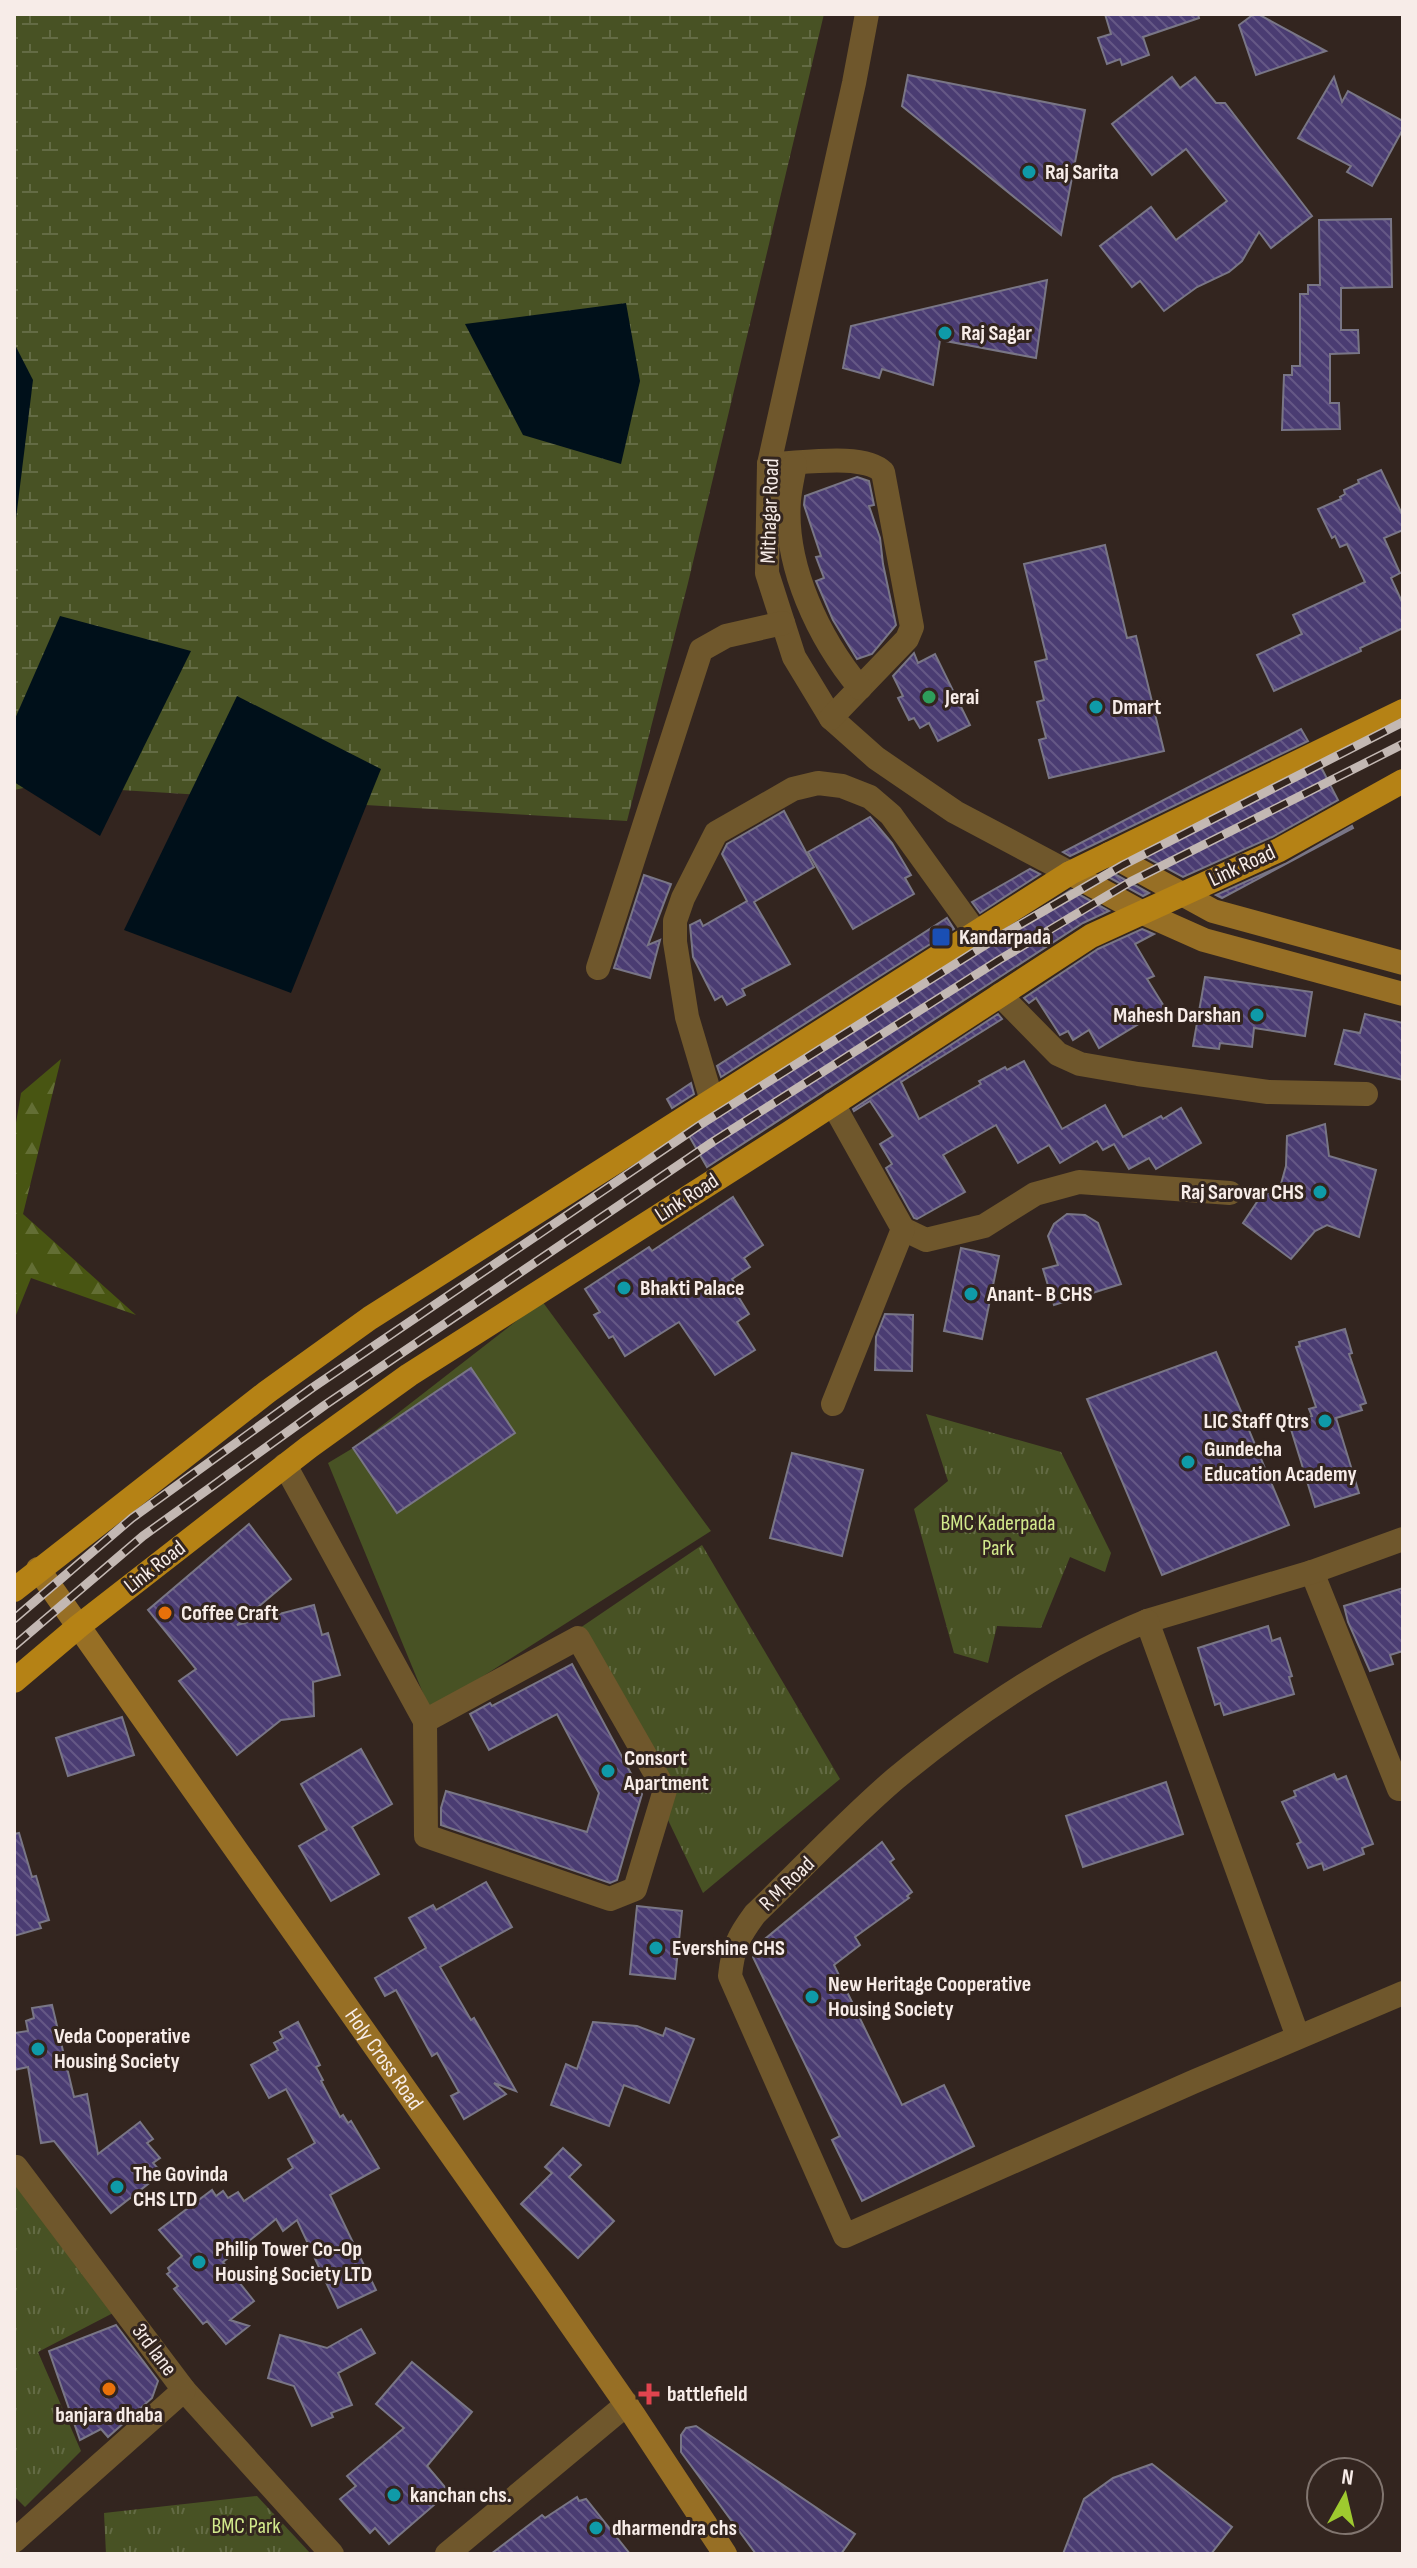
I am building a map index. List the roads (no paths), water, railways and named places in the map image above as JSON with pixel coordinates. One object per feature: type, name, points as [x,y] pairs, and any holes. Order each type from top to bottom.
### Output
[{"type":"main road","points":[[14,1590],[267,1392],[370,1318],[1070,873],[1403,711]]},
{"type":"main road","name":"Link Road","points":[[14,1681],[79,1626],[285,1465],[409,1375],[1091,936],[1279,850],[1403,781]]},
{"type":"street","name":"Mithagar Road","points":[[867,14],[769,464],[767,573],[794,657],[831,718],[876,758],[955,812],[1070,873]]},
{"type":"street","points":[[769,464],[856,461],[876,465],[883,472],[912,627],[907,639],[831,718]]},
{"type":"street","points":[[795,464],[789,500],[795,559],[817,622],[843,668],[860,688]]},
{"type":"street","points":[[598,968],[701,650],[726,636],[783,623]]},
{"type":"street","points":[[712,1101],[687,1017],[675,942],[675,921],[683,898],[716,833],[793,789],[818,783],[842,786],[870,797],[891,815],[976,933]]},
{"type":"street","points":[[1109,854],[1213,911],[1403,963]]},
{"type":"street","points":[[1070,873],[1141,912],[1204,940],[1403,994]]},
{"type":"street","points":[[1000,995],[1058,1054],[1080,1064],[1268,1092],[1366,1094]]},
{"type":"street","points":[[833,1104],[903,1229],[926,1240],[984,1226],[1035,1194],[1079,1182],[1230,1193]]},
{"type":"street","points":[[833,1404],[903,1229]]},
{"type":"street","points":[[285,1465],[425,1721],[426,1836],[610,1899],[635,1889],[665,1790],[578,1638],[425,1721]]},
{"type":"street","points":[[1298,2037],[1147,1621],[1312,1572],[1403,1539]]},
{"type":"street","name":"Holy Cross Road","points":[[38,1569],[627,2404],[725,2554]]},
{"type":"street","points":[[1312,1572],[1399,1789]]},
{"type":"street","name":"R M Road","points":[[1147,1621],[1102,1639],[967,1723],[893,1781],[755,1914],[738,1937],[730,1976],[845,2236],[1403,1993]]},
{"type":"street","name":"3rd lane","points":[[14,2541],[184,2390],[16,2167]]},
{"type":"street","points":[[184,2390],[332,2554]]},
{"type":"street","points":[[447,2554],[627,2404]]},
{"type":"water","points":[[626,303],[640,381],[621,464],[523,435],[465,324]]},
{"type":"water","points":[[14,343],[33,380],[14,535]]},
{"type":"water","points":[[60,616],[191,651],[100,836],[14,782],[14,721]]},
{"type":"water","points":[[237,696],[381,769],[291,993],[124,930]]},
{"type":"railway","points":[[14,1619],[132,1518],[312,1388],[703,1123],[990,942],[1123,865],[1403,722]]},
{"type":"railway","points":[[14,1646],[143,1536],[325,1405],[714,1141],[999,960],[1130,882],[1403,744]]},
{"type":"place","name":"Raj Sarita","points":[[1029,172]]},
{"type":"place","name":"Raj Sagar","points":[[945,333]]},
{"type":"place","name":"Jerai","points":[[929,697]]},
{"type":"place","name":"Dmart","points":[[1096,707]]},
{"type":"place","name":"Kandarpada","points":[[941,937]]},
{"type":"place","name":"Mahesh Darshan","points":[[1257,1015]]},
{"type":"place","name":"Raj Sarovar CHS","points":[[1320,1192]]},
{"type":"place","name":"Bhakti Palace","points":[[624,1288]]},
{"type":"place","name":"Anant- B CHS","points":[[971,1294]]},
{"type":"place","name":"LIC Staff Qtrs","points":[[1325,1421]]},
{"type":"place","name":"Gundecha Education Academy","points":[[1188,1462]]},
{"type":"place","name":"Coffee Craft","points":[[165,1613]]},
{"type":"place","name":"Consort Apartment","points":[[608,1771]]},
{"type":"place","name":"Evershine CHS","points":[[656,1948]]},
{"type":"place","name":"New Heritage Cooperative Housing Society","points":[[812,1997]]},
{"type":"place","name":"Veda Cooperative Housing Society","points":[[38,2049]]},
{"type":"place","name":"The Govinda CHS LTD","points":[[117,2187]]},
{"type":"place","name":"Philip Tower Co-Op Housing Society LTD","points":[[199,2262]]},
{"type":"place","name":"banjara dhaba","points":[[109,2389]]},
{"type":"place","name":"battlefield","points":[[649,2394]]},
{"type":"place","name":"kanchan chs.","points":[[394,2495]]},
{"type":"place","name":"dharmendra chs","points":[[596,2528]]},
{"type":"park label","name":"BMC Kaderpada Park","points":[[998,1536]]},
{"type":"park label","name":"BMC Park","points":[[246,2526]]}]
